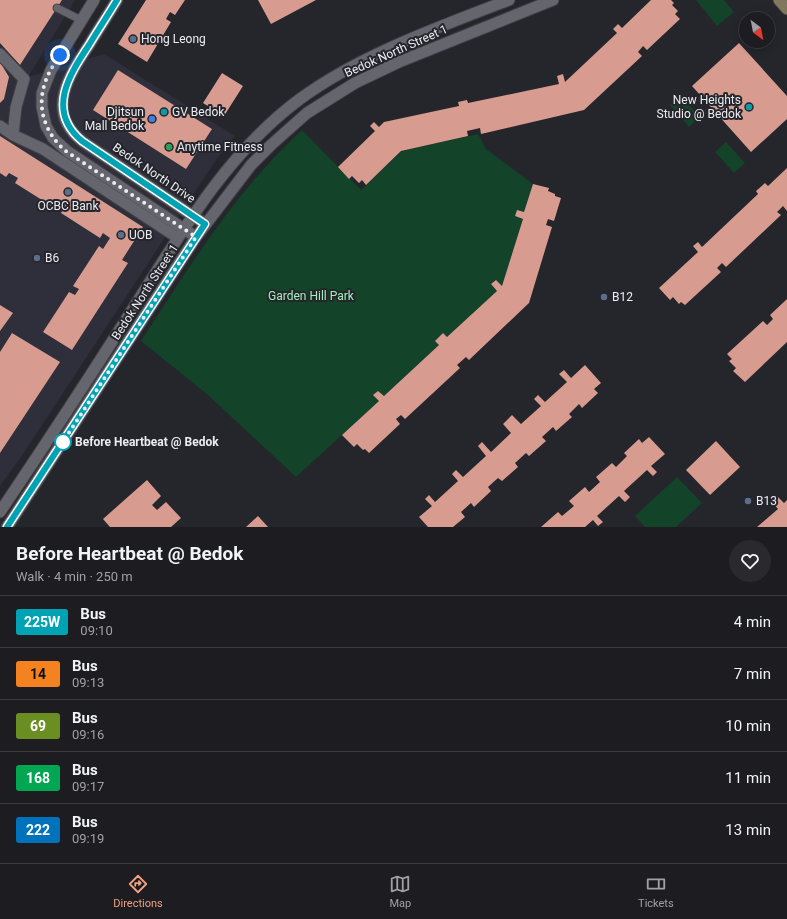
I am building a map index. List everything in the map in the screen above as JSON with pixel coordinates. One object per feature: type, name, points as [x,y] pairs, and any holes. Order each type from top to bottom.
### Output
[{"type":"main road","points":[[779,0],[787,8]]},
{"type":"street","points":[[94,0],[44,83],[41,102],[46,126],[53,138],[63,148],[196,237]]},
{"type":"street","name":"Bedok North Drive","points":[[117,0],[68,79],[63,98],[66,118],[71,129],[82,141],[205,224]]},
{"type":"street","name":"Bedok North Street 1","points":[[0,512],[184,229],[238,156],[265,129],[306,96],[348,69],[446,25],[509,0]]},
{"type":"street","name":"Bedok North Street 1","points":[[7,527],[196,237],[251,165],[270,145],[307,113],[354,82],[399,62],[553,0]]},
{"type":"street","points":[[0,54],[24,79],[16,107],[13,135]]},
{"type":"street","points":[[0,126],[13,135],[43,149],[172,234]]},
{"type":"lane","points":[[57,8],[81,20]]},
{"type":"shaded area","points":[[0,0],[75,0],[28,77],[104,54],[235,136],[215,161],[23,454],[0,486]]},
{"type":"green space","points":[[696,0],[724,0],[734,12],[717,26]]},
{"type":"green space","points":[[681,96],[700,117],[689,127],[670,105]]},
{"type":"green space","name":"Garden Hill Park","points":[[302,130],[361,190],[402,151],[478,134],[486,149],[533,184],[524,212],[517,210],[515,216],[523,219],[502,286],[495,280],[491,284],[497,291],[447,337],[443,333],[435,341],[439,345],[384,396],[378,391],[374,395],[379,401],[296,477],[208,395],[141,341],[215,230],[256,178],[278,153]]},
{"type":"green space","points":[[726,142],[745,163],[734,173],[715,152]]},
{"type":"green space","points":[[677,477],[702,503],[676,527],[645,527],[635,516]]},
{"type":"building","points":[[0,0],[62,0],[20,65],[0,43]]},
{"type":"building","points":[[146,0],[185,0],[175,15],[170,12],[166,19],[171,22],[147,62],[118,44]]},
{"type":"building","points":[[258,0],[316,0],[271,24]]},
{"type":"building","points":[[651,0],[671,0],[674,3],[672,5],[678,11],[675,14],[680,19],[647,50],[643,46],[638,52],[642,56],[584,110],[481,134],[480,128],[467,131],[468,136],[401,151],[366,185],[362,180],[359,183],[352,176],[349,179],[338,167],[375,131],[370,126],[374,122],[379,127],[384,122],[459,106],[458,102],[467,100],[468,103],[559,84],[557,76],[563,74],[565,82],[617,33],[613,29],[618,24],[622,28]]},
{"type":"building","name":"New Heights Studio @ Bedok","points":[[739,43],[739,48],[744,48],[787,96],[787,119],[751,152],[692,86]]},
{"type":"building","points":[[0,62],[9,77],[4,99],[0,103]]},
{"type":"building","name":"Djitsun Mall Bedok","points":[[118,70],[212,129],[186,169],[93,110]]},
{"type":"building","points":[[222,73],[243,86],[224,116],[203,103]]},
{"type":"building","points":[[0,136],[143,227],[122,260],[128,263],[72,350],[43,332],[69,292],[75,295],[79,289],[73,286],[99,246],[103,249],[110,238],[103,233],[100,238],[61,213],[64,208],[56,203],[53,207],[15,183],[18,178],[9,173],[6,177],[0,173]]},
{"type":"building","points":[[787,168],[787,211],[783,206],[777,212],[781,215],[726,267],[722,263],[717,268],[721,272],[685,305],[681,302],[679,304],[673,297],[670,300],[659,288],[698,252],[693,246],[698,242],[702,247],[758,194],[756,191],[765,183],[768,186]]},
{"type":"building","points":[[533,184],[549,188],[548,191],[561,198],[554,221],[548,219],[546,225],[552,227],[529,303],[469,360],[466,357],[457,365],[460,368],[405,419],[401,415],[396,419],[400,424],[369,453],[357,444],[354,447],[342,435],[379,401],[373,395],[378,391],[384,396],[439,345],[435,341],[443,333],[447,337],[497,291],[491,284],[496,280],[502,286],[523,219],[515,216],[517,210],[524,212]]},
{"type":"building","points":[[787,299],[787,342],[745,382],[733,371],[736,368],[729,361],[732,359],[727,354],[763,321],[767,325],[773,319],[770,315]]},
{"type":"building","points":[[0,305],[13,313],[0,331]]},
{"type":"building","points":[[12,333],[60,362],[0,453],[0,352]]},
{"type":"building","points":[[585,365],[601,383],[594,389],[598,393],[582,408],[579,404],[569,414],[572,417],[556,431],[553,427],[542,437],[546,441],[529,456],[526,453],[515,463],[518,467],[502,481],[498,478],[488,487],[491,491],[474,507],[471,503],[461,512],[465,517],[453,527],[428,527],[419,517],[432,506],[425,499],[429,495],[435,502],[458,481],[452,474],[456,470],[463,477],[486,456],[478,446],[482,442],[491,452],[511,433],[503,424],[512,415],[521,424],[541,406],[534,399],[538,395],[545,402],[567,382],[559,374],[564,370],[571,378]]},
{"type":"building","points":[[649,437],[665,454],[651,466],[657,472],[653,476],[647,470],[624,491],[630,497],[625,502],[619,496],[597,516],[603,522],[598,526],[593,520],[585,527],[541,527],[558,512],[562,516],[574,506],[569,501],[585,487],[589,492],[600,482],[596,477],[612,463],[616,467],[627,456],[624,453],[639,439],[642,443]]},
{"type":"building","points":[[716,441],[740,467],[710,495],[686,470]]},
{"type":"building","points":[[147,480],[161,496],[152,505],[157,510],[166,502],[181,518],[171,527],[110,527],[103,519]]},
{"type":"building","points":[[778,497],[784,503],[787,500],[787,527],[757,527],[778,509],[772,502]]},
{"type":"building","points":[[258,516],[268,527],[246,527]]},
{"type":"bus line","name":"225W","points":[[7,527],[205,224],[82,141],[67,122],[63,107],[63,94],[65,86],[75,66],[117,0]]},
{"type":"place","name":"Hong Leong","points":[[133,39]]},
{"type":"place","name":"New Heights Studio @ Bedok","points":[[749,107]]},
{"type":"place","name":"GV Bedok","points":[[164,112]]},
{"type":"place","name":"Djitsun Mall Bedok","points":[[152,119]]},
{"type":"place","name":"Anytime Fitness","points":[[169,147]]},
{"type":"place","name":"OCBC Bank","points":[[68,192]]},
{"type":"place","name":"UOB","points":[[121,235]]},
{"type":"place","name":"B6","points":[[37,258]]},
{"type":"place","name":"B12","points":[[604,297]]},
{"type":"place","name":"Before Heartbeat @ Bedok","points":[[63,442]]},
{"type":"place","name":"B13","points":[[748,501]]},
{"type":"route","points":[[60,55],[46,79],[41,102],[44,121],[53,138],[67,152],[196,237],[63,442]]}]
